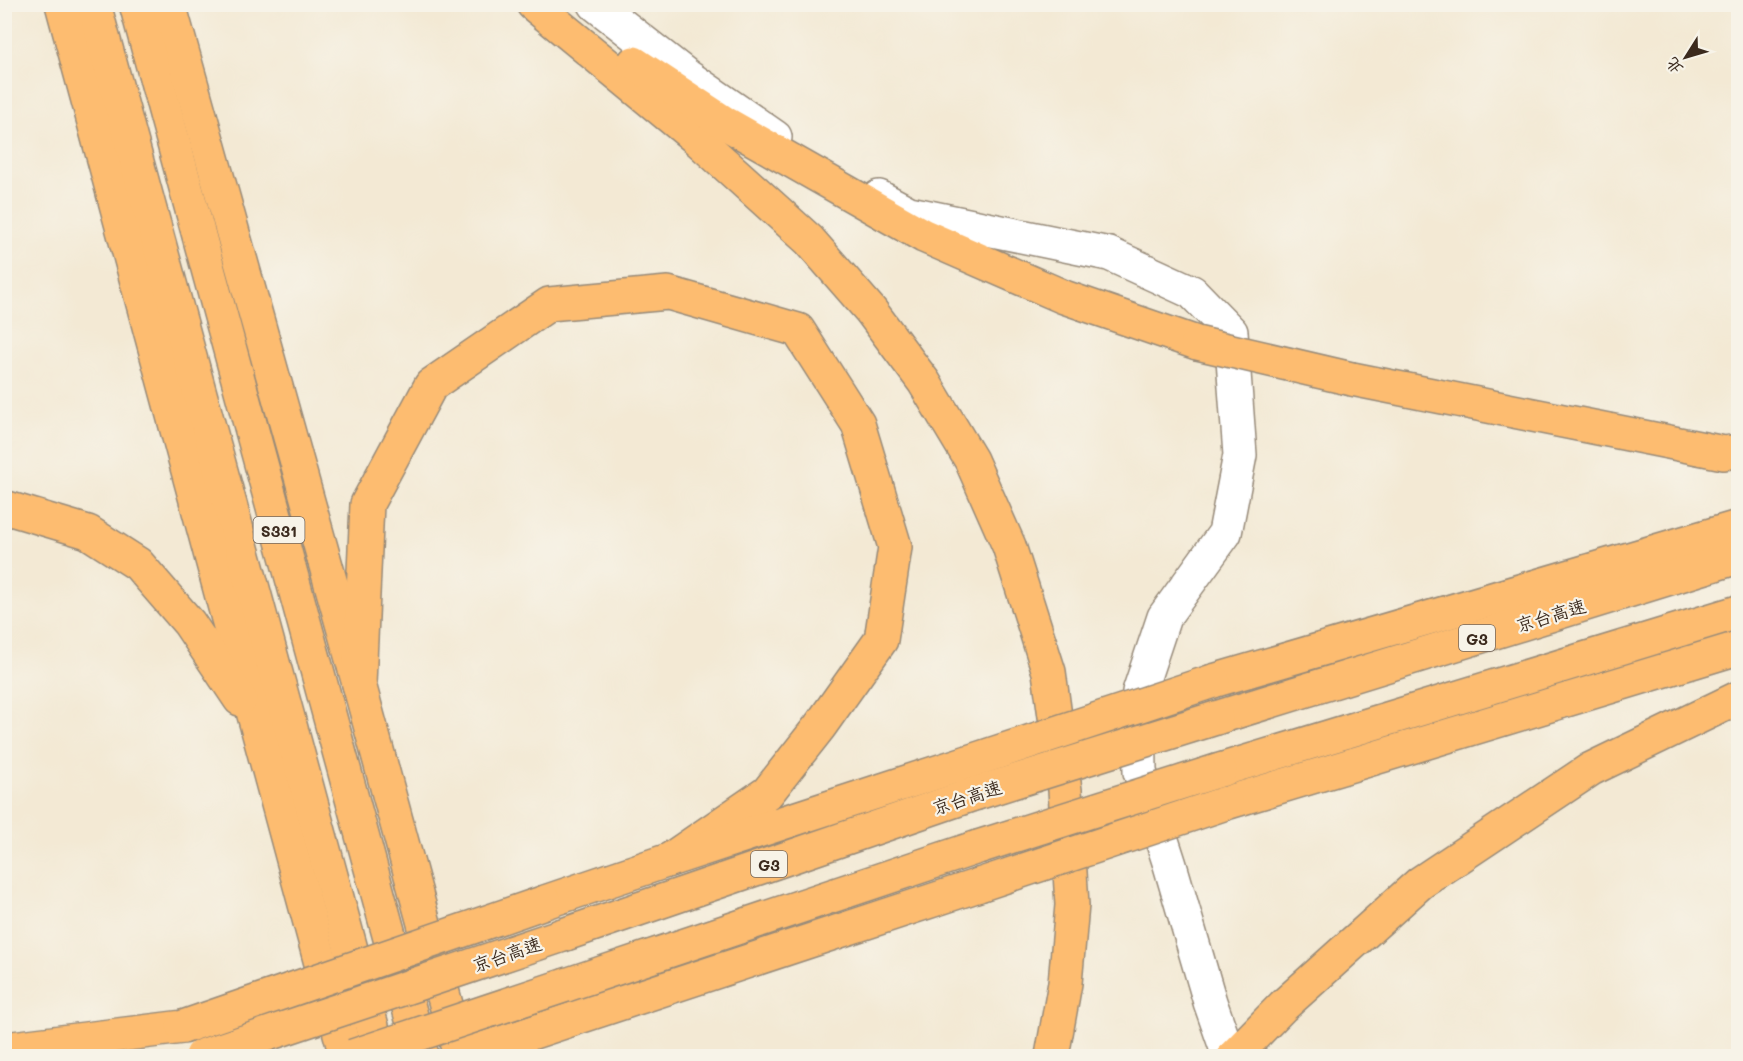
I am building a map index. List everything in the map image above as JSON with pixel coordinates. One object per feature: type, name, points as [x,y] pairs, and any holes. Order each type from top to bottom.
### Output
[{"type":"highway","points":[[62,4],[345,1056]]},
{"type":"highway","name":"S331","points":[[94,4],[380,1056]]},
{"type":"highway","name":"S331","points":[[136,4],[422,1056]]},
{"type":"highway","points":[[170,4],[460,1056],[1227,803],[1738,648]]},
{"type":"highway","points":[[533,4],[696,138],[809,240],[871,311],[924,382],[971,459],[1009,546],[1049,672],[1056,719],[1065,790],[1072,905],[1065,983],[1052,1056]]},
{"type":"highway","points":[[543,4],[725,123],[924,236],[1064,297],[1197,343],[1352,379],[1725,453],[1738,451]]},
{"type":"highway","points":[[359,684],[367,504],[431,385],[549,304],[668,293],[798,330],[858,424],[896,547],[881,639],[820,726],[768,792],[669,860]]},
{"type":"highway","points":[[4,507],[88,532],[138,564],[189,624],[255,722]]},
{"type":"highway","points":[[98,1056],[669,860],[1213,681],[1738,527]]},
{"type":"highway","name":"京台高速","points":[[202,1056],[563,936],[974,794],[1738,557]]},
{"type":"highway","points":[[353,1056],[1220,770],[1738,612]]},
{"type":"highway","points":[[1231,1056],[1420,883],[1591,769],[1738,698]]},
{"type":"highway","points":[[4,1049],[183,1027]]},
{"type":"street","points":[[595,4],[687,76],[808,160],[909,213],[1109,254],[1192,292],[1231,332],[1240,455],[1225,533],[1164,617],[1139,692],[1140,772],[1210,1002],[1231,1056]]}]
